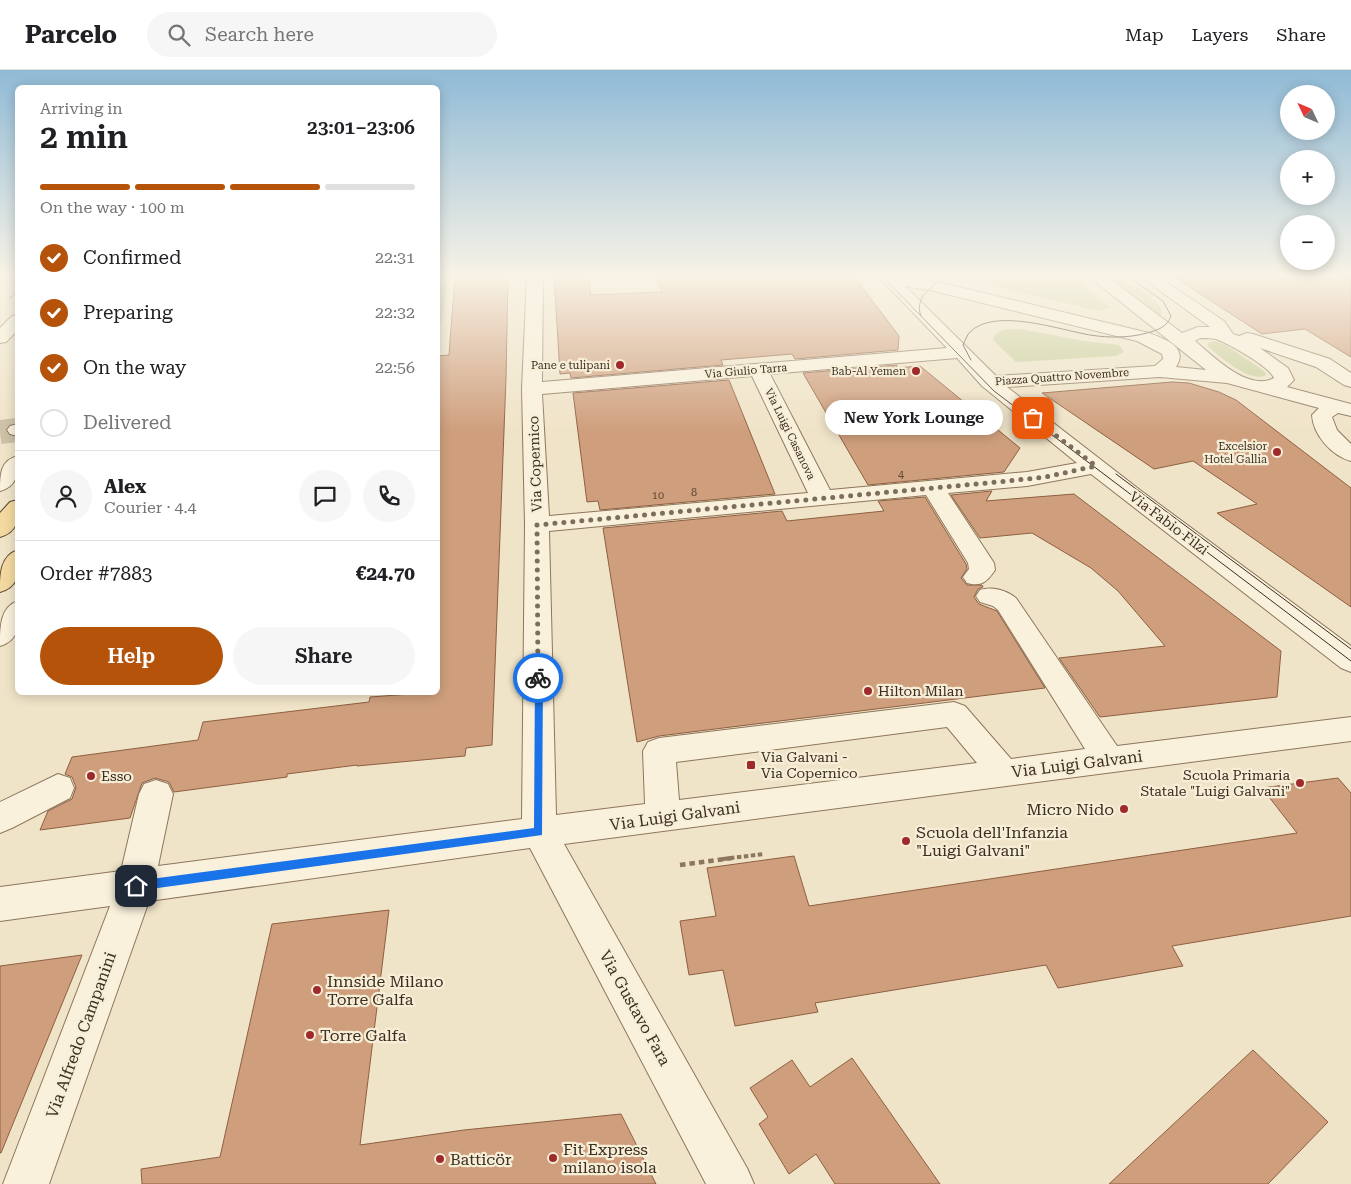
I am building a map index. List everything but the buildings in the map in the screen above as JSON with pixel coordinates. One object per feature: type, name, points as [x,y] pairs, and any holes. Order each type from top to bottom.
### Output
[{"type":"main road","points":[[0,529],[15,511]]},
{"type":"main road","points":[[0,582],[15,562]]},
{"type":"street","points":[[0,338],[11,327]]},
{"type":"street","name":"Via Copernico","points":[[534,327],[532,389],[537,525],[539,832]]},
{"type":"street","name":"Piazza Quattro Novembre","points":[[935,327],[989,382],[1160,371],[1231,378],[1262,386],[1280,384],[1284,380],[1284,375],[1218,327]]},
{"type":"street","points":[[956,327],[966,337],[967,343],[960,352]]},
{"type":"street","points":[[1099,327],[1143,338],[1171,351],[1170,363],[1160,371]]},
{"type":"street","name":"Piazza Quattro Novembre","points":[[1164,327],[1231,378]]},
{"type":"street","name":"Piazza Quattro Novembre","points":[[1210,362],[1186,343],[1187,338],[1194,334],[1208,333],[1230,336]]},
{"type":"street","points":[[1230,336],[1348,397]]},
{"type":"street","points":[[0,343],[15,342]]},
{"type":"street","name":"Via Giulio Tarra","points":[[532,389],[960,352]]},
{"type":"street","name":"Via Luigi Casanova","points":[[758,369],[822,498]]},
{"type":"street","name":"Via Fabio Filzi","points":[[989,382],[1351,661]]},
{"type":"street","points":[[1262,386],[1348,397]]},
{"type":"street","points":[[1348,397],[1322,415],[1324,427],[1332,439],[1351,454]]},
{"type":"street","points":[[0,484],[15,466]]},
{"type":"street","points":[[537,525],[1045,477],[1096,466]]},
{"type":"street","points":[[932,487],[981,563],[982,586],[1007,604],[1109,760]]},
{"type":"street","points":[[0,636],[15,614]]},
{"type":"street","points":[[662,817],[659,752],[954,714],[1005,774]]},
{"type":"street","name":"Via Luigi Galvani","points":[[0,904],[539,832],[1351,729]]},
{"type":"street","points":[[0,818],[58,788]]},
{"type":"street","name":"Via Alfredo Campanini","points":[[26,1184],[136,886],[156,794]]},
{"type":"street","name":"Via Gustavo Fara","points":[[539,832],[731,1184]]},
{"type":"path","points":[[680,865],[764,854]]},
{"type":"green space","points":[[1021,329],[1084,341],[1119,345],[1124,352],[1116,356],[1016,362],[993,340],[1000,331]]},
{"type":"green space","points":[[1214,341],[1226,345],[1264,371],[1266,375],[1260,377],[1252,376],[1235,368],[1207,345]]},
{"type":"tunnel","points":[[0,432],[15,430]]},
{"type":"tram line","points":[[932,327],[994,391],[1351,661]]},
{"type":"tram line","points":[[971,360],[963,345],[970,332],[978,327]]},
{"type":"tram line","points":[[1054,327],[1090,335],[1112,337],[1140,335],[1162,327]]},
{"type":"tram line","points":[[1116,474],[1351,649]]},
{"type":"way so far","points":[[538,678],[537,525],[1008,481],[1045,477],[1096,466],[1033,418]]},
{"type":"place","name":"Pane e tulipani","points":[[620,365]]},
{"type":"place","name":"Bab-Al Yemen","points":[[916,371]]},
{"type":"place","name":"New York Lounge","points":[[1033,418]]},
{"type":"place","name":"Excelsior Hotel Gallia","points":[[1277,452]]},
{"type":"place","name":"Hilton Milan","points":[[868,691]]},
{"type":"place","name":"Via Galvani - Via Copernico","points":[[751,765]]},
{"type":"place","name":"Esso","points":[[91,776]]},
{"type":"place","name":"Scuola Primaria Statale \"Luigi Galvani\"","points":[[1300,783]]},
{"type":"place","name":"Micro Nido","points":[[1124,809]]},
{"type":"place","name":"Scuola dell'Infanzia \"Luigi Galvani\"","points":[[906,841]]},
{"type":"place","name":"Innside Milano Torre Galfa","points":[[317,990]]},
{"type":"place","name":"Torre Galfa","points":[[310,1035]]},
{"type":"place","name":"Fit Express milano isola","points":[[553,1158]]},
{"type":"place","name":"Batticör","points":[[440,1159]]},
{"type":"route","points":[[136,886],[539,832],[538,678]]}]
